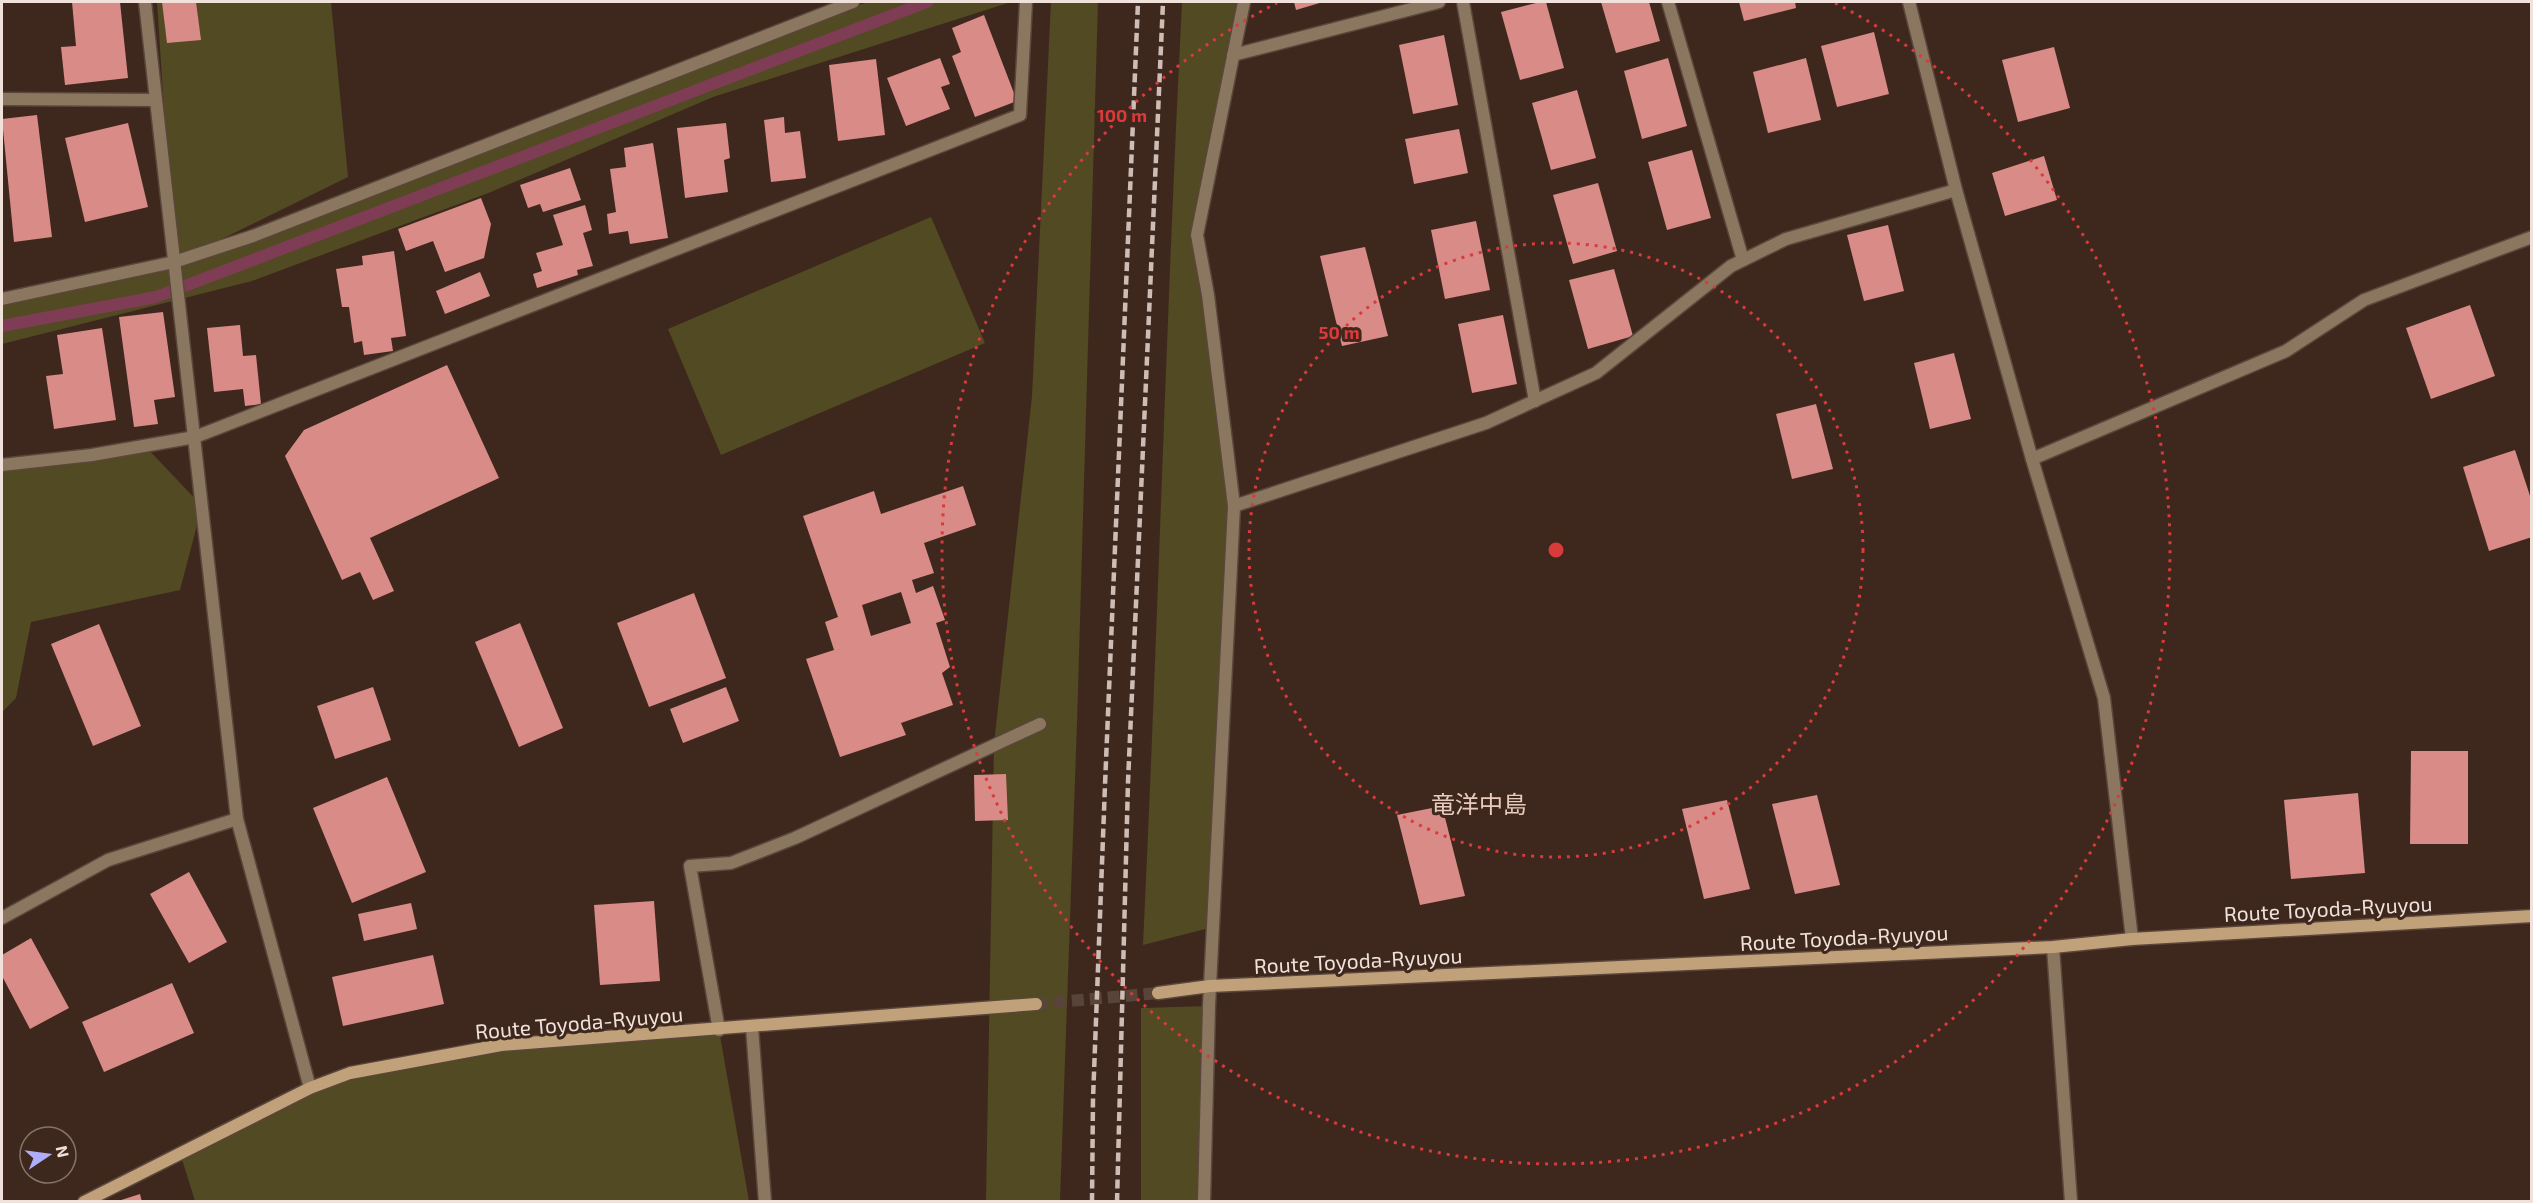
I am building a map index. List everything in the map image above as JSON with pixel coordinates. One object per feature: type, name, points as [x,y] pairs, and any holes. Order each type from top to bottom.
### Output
[{"type":"main road","name":"Route Toyoda-Ryuyou","points":[[1158,993],[1210,986],[2053,947],[2132,939],[2532,916]]},
{"type":"main road","name":"Route Toyoda-Ryuyou","points":[[84,1202],[310,1088],[350,1073],[501,1045],[1036,1004]]},
{"type":"street","points":[[145,2],[237,819],[310,1088]]},
{"type":"street","points":[[2,299],[174,262],[264,232],[853,2]]},
{"type":"street","points":[[2,465],[92,454],[195,437],[1020,115],[1026,2]]},
{"type":"street","points":[[1204,1202],[1210,986],[1234,506],[1208,295],[1197,235],[1244,2]]},
{"type":"street","points":[[1233,55],[1439,2]]},
{"type":"street","points":[[1463,2],[1535,400]]},
{"type":"street","points":[[1668,2],[1743,260]]},
{"type":"street","points":[[1909,2],[1956,190],[2032,459],[2104,698],[2132,939]]},
{"type":"street","points":[[2,99],[156,100]]},
{"type":"street","points":[[1234,506],[1486,423],[1596,373],[1731,266],[1743,260],[1786,239],[1956,190]]},
{"type":"street","points":[[2032,459],[2286,351],[2364,300],[2532,237]]},
{"type":"street","points":[[719,1030],[690,866],[732,863],[795,838],[1040,724]]},
{"type":"street","points":[[2,918],[108,860],[237,819]]},
{"type":"street","points":[[2053,947],[2071,1202]]},
{"type":"street","points":[[752,1027],[765,1202]]},
{"type":"shaded area","points":[[157,2],[331,2],[348,177],[183,258],[662,76],[867,2],[1011,2],[713,97],[491,192],[252,281],[2,344],[2,302],[174,262]]},
{"type":"shaded area","points":[[1051,2],[1098,2],[1077,723],[1060,1201],[986,1201],[994,744],[1032,396]]},
{"type":"shaded area","points":[[1182,2],[1243,2],[1197,229],[1234,506],[1213,927],[1143,945],[1171,238]]},
{"type":"shaded area","points":[[931,217],[985,343],[721,455],[668,329]]},
{"type":"shaded area","points":[[144,445],[202,506],[180,590],[31,622],[16,698],[2,712],[2,465]]},
{"type":"shaded area","points":[[1209,1006],[1204,1201],[1141,1202],[1141,1008]]},
{"type":"shaded area","points":[[719,1030],[749,1201],[195,1201],[180,1153],[350,1073],[551,1041]]},
{"type":"building","points":[[72,2],[120,2],[128,78],[65,85],[61,47],[76,46]]},
{"type":"building","points":[[162,2],[196,2],[201,40],[167,43]]},
{"type":"building","points":[[1294,2],[1323,2],[1296,10]]},
{"type":"building","points":[[1546,2],[1564,68],[1520,80],[1501,12]]},
{"type":"building","points":[[1601,2],[1649,2],[1660,41],[1616,53]]},
{"type":"building","points":[[1739,2],[1795,2],[1796,8],[1744,21]]},
{"type":"building","points":[[984,15],[1017,101],[975,117],[952,56],[961,52],[952,28]]},
{"type":"building","points":[[1874,32],[1889,94],[1837,107],[1821,46]]},
{"type":"building","points":[[1444,35],[1458,105],[1413,114],[1399,45]]},
{"type":"building","points":[[2054,47],[2070,108],[2018,122],[2002,60]]},
{"type":"building","points":[[940,58],[950,84],[941,87],[950,109],[906,126],[887,78]]},
{"type":"building","points":[[1668,58],[1687,126],[1642,139],[1624,71]]},
{"type":"building","points":[[1806,58],[1821,120],[1768,133],[1753,72]]},
{"type":"building","points":[[876,59],[885,135],[838,141],[829,65]]},
{"type":"building","points":[[1577,90],[1596,158],[1551,170],[1532,103]]},
{"type":"building","points":[[37,115],[52,237],[14,242],[2,119]]},
{"type":"building","points":[[784,117],[785,133],[800,131],[806,178],[771,182],[764,120]]},
{"type":"building","points":[[128,123],[148,207],[85,222],[65,138]]},
{"type":"building","points":[[726,123],[730,158],[724,160],[728,192],[685,198],[677,128]]},
{"type":"building","points":[[1459,129],[1468,173],[1414,184],[1405,139]]},
{"type":"building","points":[[653,143],[668,238],[630,244],[628,231],[609,234],[607,214],[616,212],[610,169],[626,167],[624,148]]},
{"type":"building","points":[[1692,150],[1711,218],[1667,230],[1648,162]]},
{"type":"building","points":[[2044,156],[2057,200],[2005,216],[1992,173]]},
{"type":"building","points":[[570,168],[581,200],[543,212],[540,204],[528,208],[520,185]]},
{"type":"building","points":[[1598,183],[1617,251],[1573,264],[1553,195]]},
{"type":"building","points":[[481,198],[491,224],[484,258],[445,272],[433,241],[406,251],[398,229]]},
{"type":"building","points":[[585,205],[592,230],[583,233],[593,266],[577,270],[578,275],[537,288],[533,274],[542,271],[536,253],[563,245],[553,215]]},
{"type":"building","points":[[1476,221],[1490,290],[1445,299],[1431,230]]},
{"type":"building","points":[[1888,225],[1904,291],[1864,301],[1847,235]]},
{"type":"building","points":[[1365,247],[1388,336],[1342,346],[1320,256]]},
{"type":"building","points":[[394,251],[406,336],[391,338],[393,351],[364,355],[362,341],[354,343],[349,307],[342,307],[336,269],[363,265],[362,256]]},
{"type":"building","points":[[1614,269],[1633,336],[1588,349],[1569,280]]},
{"type":"building","points":[[480,272],[490,296],[445,314],[436,291]]},
{"type":"building","points":[[2470,305],[2495,376],[2431,399],[2406,328]]},
{"type":"building","points":[[163,312],[175,397],[154,400],[158,424],[134,427],[119,317]]},
{"type":"building","points":[[1503,315],[1517,384],[1472,393],[1458,324]]},
{"type":"building","points":[[240,325],[243,356],[256,355],[261,404],[245,406],[243,389],[214,392],[207,328]]},
{"type":"building","points":[[102,328],[116,420],[54,429],[46,376],[63,374],[57,335]]},
{"type":"building","points":[[1954,353],[1971,419],[1930,429],[1914,363]]},
{"type":"building","points":[[447,365],[499,478],[370,538],[394,591],[373,600],[360,572],[342,580],[285,456],[304,430]]},
{"type":"building","points":[[1816,404],[1833,469],[1792,479],[1776,414]]},
{"type":"building","points":[[2515,450],[2532,502],[2532,537],[2489,551],[2463,467]]},
{"type":"building","points":[[963,486],[976,525],[924,543],[934,573],[912,580],[916,593],[933,586],[945,620],[936,623],[950,667],[942,673],[953,705],[901,723],[906,735],[840,757],[806,659],[834,650],[825,622],[838,617],[803,516],[874,491],[881,514]],"holes":[[[901,592],[911,623],[871,636],[862,605]]]},
{"type":"building","points":[[694,593],[726,678],[649,707],[617,623]]},
{"type":"building","points":[[520,623],[563,728],[519,747],[475,642]]},
{"type":"building","points":[[99,624],[141,726],[93,746],[51,644]]},
{"type":"building","points":[[373,687],[391,740],[335,759],[317,706]]},
{"type":"building","points":[[726,687],[739,721],[683,743],[670,709]]},
{"type":"building","points":[[2411,751],[2468,751],[2468,844],[2410,844]]},
{"type":"building","points":[[1006,774],[1008,820],[975,821],[974,775]]},
{"type":"building","points":[[387,777],[426,872],[352,903],[313,808]]},
{"type":"building","points":[[2358,793],[2365,873],[2291,879],[2284,800]]},
{"type":"building","points":[[1817,795],[1840,885],[1795,894],[1772,804]]},
{"type":"building","points":[[1727,800],[1750,889],[1704,899],[1682,809]]},
{"type":"building","points":[[1442,806],[1465,896],[1420,905],[1397,815]]},
{"type":"building","points":[[189,872],[227,942],[189,963],[150,894]]},
{"type":"building","points":[[654,901],[660,981],[600,985],[594,905]]},
{"type":"building","points":[[411,903],[417,929],[364,941],[358,914]]},
{"type":"building","points":[[31,938],[69,1008],[30,1029],[2,976],[2,955]]},
{"type":"building","points":[[433,955],[444,1004],[343,1026],[332,977]]},
{"type":"building","points":[[172,983],[194,1033],[104,1072],[82,1022]]},
{"type":"building","points":[[140,1194],[142,1202],[118,1202],[118,1201]]},
{"type":"waterway","points":[[2,326],[156,297],[927,2]]},
{"type":"tunnel","points":[[1036,1004],[1158,993]]},
{"type":"railway","points":[[1092,1202],[1093,1099],[1105,785],[1138,2]]},
{"type":"railway","points":[[1117,1202],[1128,782],[1163,2]]},
{"type":"district","name":"竜洋中島","points":[[1479,803]]}]
